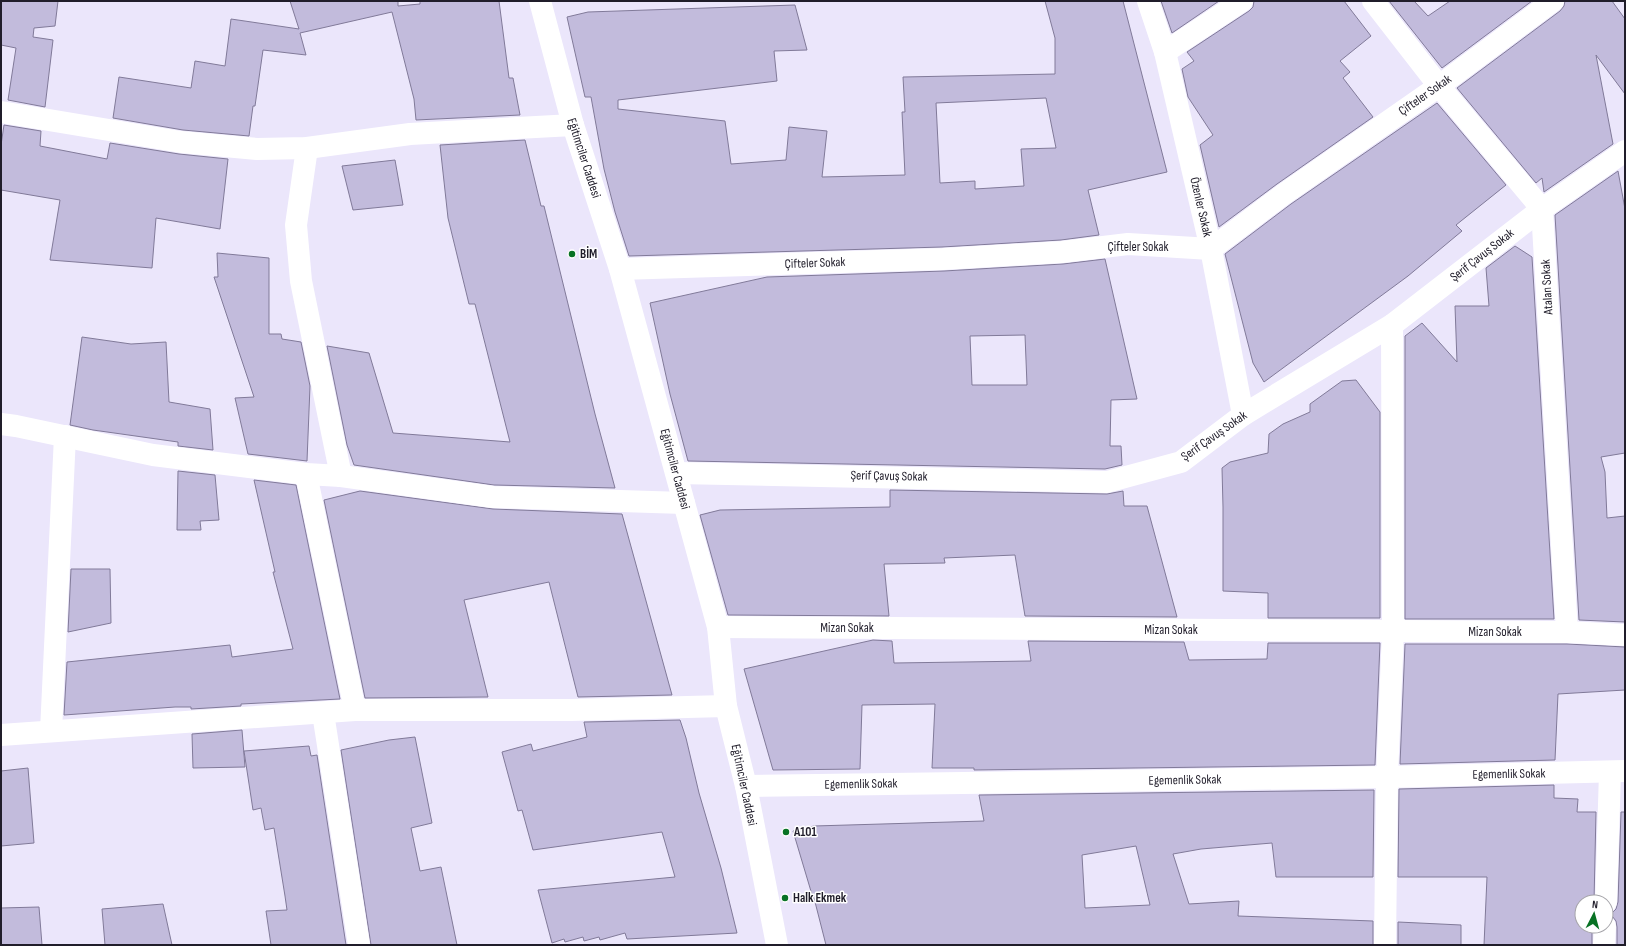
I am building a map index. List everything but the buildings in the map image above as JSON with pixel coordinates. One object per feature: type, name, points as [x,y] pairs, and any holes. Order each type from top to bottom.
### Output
[{"type":"street","name":"Eğitimciler Caddesi","points":[[540,1],[573,125],[620,269],[718,627],[726,706],[746,786],[777,945]]},
{"type":"street","name":"Özenler Sokak","points":[[1148,1],[1165,52],[1211,248],[1243,415]]},
{"type":"street","points":[[1165,52],[1242,1]]},
{"type":"street","points":[[1373,1],[1439,86],[1542,209]]},
{"type":"street","name":"Çifteler Sokak","points":[[620,269],[943,259],[1062,252],[1128,244],[1211,248],[1284,194],[1439,86],[1553,1]]},
{"type":"street","points":[[1,112],[181,142],[257,149],[307,148],[410,134],[573,125]]},
{"type":"street","points":[[307,148],[296,225],[301,281],[341,476]]},
{"type":"street","name":"Şerif Çavuş Sokak","points":[[677,473],[1107,482],[1181,462],[1243,415],[1392,325],[1542,209],[1625,151]]},
{"type":"street","name":"Atalan Sokak","points":[[1542,209],[1567,632]]},
{"type":"street","points":[[1385,945],[1387,777],[1393,631],[1392,325]]},
{"type":"street","points":[[1,424],[153,455],[306,474],[341,476],[493,497],[684,503]]},
{"type":"street","points":[[51,731],[65,436]]},
{"type":"street","points":[[306,474],[355,710]]},
{"type":"street","name":"Mizan Sokak","points":[[718,627],[1567,632],[1625,635]]},
{"type":"street","points":[[1,734],[355,710],[571,710],[726,706]]},
{"type":"street","points":[[323,713],[358,945]]},
{"type":"street","points":[[1607,894],[1618,772]]},
{"type":"street","name":"Egemenlik Sokak","points":[[746,786],[1387,777],[1618,772]]},
{"type":"street","points":[[1604,945],[1605,934]]},
{"type":"place","name":"BİM","points":[[572,254]]},
{"type":"place","name":"A101","points":[[786,832]]},
{"type":"place","name":"Halk Ekmek","points":[[785,898]]}]
